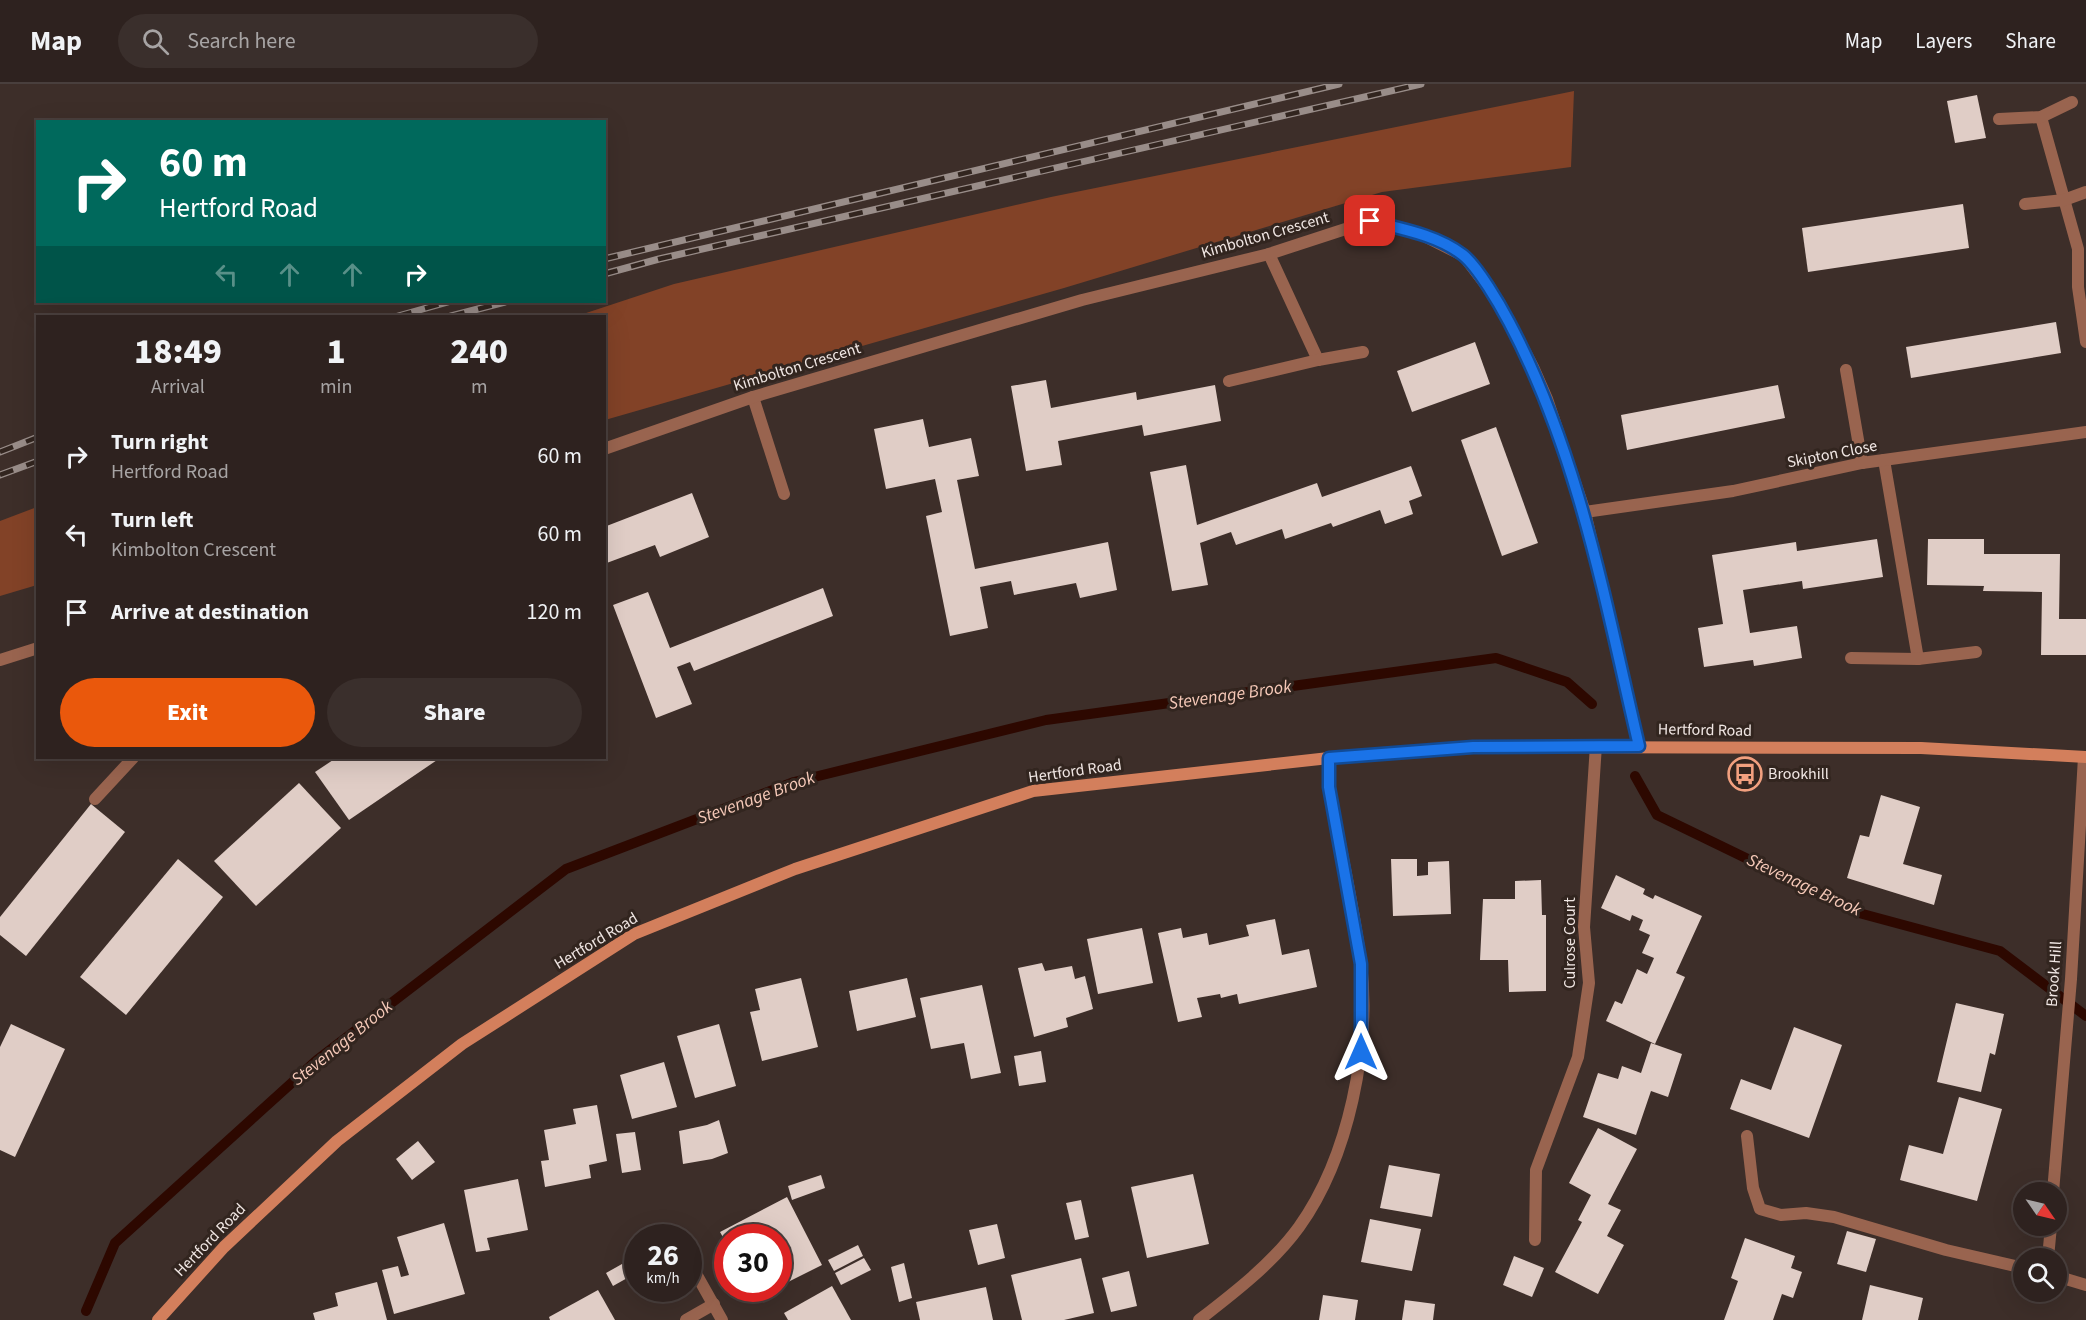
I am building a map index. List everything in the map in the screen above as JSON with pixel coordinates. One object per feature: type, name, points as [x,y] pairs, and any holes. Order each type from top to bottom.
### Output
[{"type":"street","points":[[1999,119],[2041,117],[2072,102]]},
{"type":"street","points":[[2041,117],[2078,249],[2078,287],[2086,342]]},
{"type":"street","points":[[2025,204],[2064,200],[2086,192]]},
{"type":"street","name":"Kimbolton Crescent","points":[[606,448],[753,397],[1082,300],[1269,254],[1370,221],[1419,233],[1464,256],[1499,302],[1547,399],[1585,512],[1639,746]]},
{"type":"street","points":[[1269,254],[1318,360]]},
{"type":"street","points":[[1229,381],[1363,352]]},
{"type":"street","points":[[1846,370],[1862,463]]},
{"type":"street","points":[[753,397],[784,494]]},
{"type":"street","name":"Skipton Close","points":[[1585,512],[1733,491],[1862,463],[2086,432]]},
{"type":"street","points":[[1884,460],[1918,659]]},
{"type":"street","points":[[0,660],[36,649]]},
{"type":"street","points":[[1851,658],[1918,659],[1976,652]]},
{"type":"street","name":"Hertford Road","points":[[158,1320],[224,1247],[337,1141],[462,1044],[634,934],[795,869],[1032,791],[1329,758],[1473,747],[1596,745],[1921,748],[2085,757]]},
{"type":"street","name":"Culrose Court","points":[[1535,1240],[1536,1170],[1578,1057],[1589,983],[1584,927],[1596,745]]},
{"type":"street","name":"Brook Hill","points":[[2054,1182],[2071,979],[2085,757]]},
{"type":"street","points":[[1199,1320],[1234,1294],[1298,1228],[1329,1176],[1349,1117],[1361,1052],[1361,964],[1329,787],[1329,758]]},
{"type":"street","points":[[95,799],[132,759]]},
{"type":"street","points":[[1747,1136],[1753,1188],[1760,1209],[1781,1215],[1806,1213],[1834,1217],[1946,1251],[2013,1266]]},
{"type":"street","points":[[2067,1279],[2086,1285]]},
{"type":"street","points":[[702,1284],[722,1320]]},
{"type":"street","points":[[686,1320],[714,1304]]},
{"type":"shaded area","points":[[1574,91],[1571,167],[1382,192],[1064,288],[606,420],[606,315],[580,315],[674,284],[1051,197]]},
{"type":"shaded area","points":[[36,507],[36,585],[0,596],[0,521]]},
{"type":"building","points":[[1977,95],[1986,138],[1955,143],[1947,101]]},
{"type":"building","points":[[1963,204],[1969,248],[1808,272],[1802,228]]},
{"type":"building","points":[[2056,322],[2061,353],[1911,378],[1906,347]]},
{"type":"building","points":[[1475,342],[1490,384],[1412,412],[1397,371]]},
{"type":"building","points":[[1046,380],[1051,408],[1136,392],[1137,400],[1215,385],[1221,421],[1144,436],[1142,425],[1058,441],[1062,465],[1026,471],[1011,386]]},
{"type":"building","points":[[1778,385],[1785,418],[1627,450],[1621,415]]},
{"type":"building","points":[[923,419],[929,447],[971,438],[979,476],[957,480],[975,569],[1108,542],[1117,590],[1080,598],[1076,583],[1014,595],[1011,581],[980,587],[988,628],[950,636],[926,516],[942,512],[935,479],[886,489],[874,429]]},
{"type":"building","points":[[1496,427],[1538,543],[1502,556],[1461,440]]},
{"type":"building","points":[[1186,465],[1197,525],[1317,483],[1322,497],[1411,466],[1422,496],[1409,501],[1413,514],[1385,524],[1380,510],[1333,527],[1331,523],[1285,539],[1282,529],[1236,545],[1231,532],[1200,543],[1208,585],[1172,591],[1150,472]]},
{"type":"building","points":[[692,493],[709,537],[660,557],[655,545],[606,563],[606,526]]},
{"type":"building","points":[[1877,539],[1883,577],[1803,589],[1802,581],[1743,590],[1750,633],[1797,626],[1802,658],[1754,666],[1753,660],[1704,667],[1698,628],[1723,624],[1712,555],[1796,542],[1797,551]]},
{"type":"building","points":[[1928,539],[1984,539],[1984,554],[2060,554],[2059,619],[2086,619],[2086,655],[2041,655],[2042,592],[1983,591],[1984,586],[1927,585]]},
{"type":"building","points":[[823,588],[833,616],[694,671],[690,662],[677,667],[692,704],[656,718],[613,605],[648,592],[670,648]]},
{"type":"building","points":[[334,759],[439,759],[349,820],[315,772]]},
{"type":"building","points":[[299,783],[341,828],[256,906],[214,861]]},
{"type":"building","points":[[1881,795],[1920,807],[1903,864],[1942,875],[1934,905],[1847,878],[1860,835],[1869,837]]},
{"type":"building","points":[[91,804],[125,832],[26,956],[0,935],[0,917]]},
{"type":"building","points":[[178,859],[223,897],[126,1015],[80,977]]},
{"type":"building","points":[[1391,859],[1417,859],[1417,876],[1428,875],[1428,862],[1449,861],[1451,914],[1393,916]]},
{"type":"building","points":[[1616,875],[1645,889],[1643,894],[1653,899],[1655,895],[1702,916],[1676,973],[1685,977],[1655,1044],[1606,1021],[1615,1001],[1622,1004],[1637,969],[1647,974],[1654,958],[1642,953],[1650,935],[1639,930],[1643,920],[1632,915],[1630,921],[1601,908]]},
{"type":"building","points":[[1541,880],[1542,915],[1546,915],[1546,991],[1509,992],[1508,960],[1480,960],[1483,899],[1515,899],[1515,881]]},
{"type":"building","points":[[1275,919],[1282,955],[1309,949],[1317,987],[1239,1004],[1237,994],[1221,998],[1220,994],[1197,998],[1202,1017],[1178,1022],[1158,933],[1181,928],[1183,938],[1207,933],[1209,945],[1249,936],[1246,925]]},
{"type":"building","points":[[1142,928],[1153,983],[1098,994],[1087,939]]},
{"type":"building","points":[[1042,963],[1045,971],[1072,966],[1075,979],[1085,976],[1093,1009],[1066,1018],[1068,1027],[1034,1037],[1018,968]]},
{"type":"building","points":[[801,978],[818,1047],[762,1061],[750,1012],[760,1010],[755,989]]},
{"type":"building","points":[[907,978],[916,1017],[857,1031],[849,991]]},
{"type":"building","points":[[982,985],[1001,1073],[971,1079],[964,1043],[931,1049],[920,998]]},
{"type":"building","points":[[1956,1003],[2004,1014],[1995,1055],[1990,1053],[1981,1092],[1937,1082]]},
{"type":"building","points":[[11,1024],[65,1049],[15,1157],[0,1150],[0,1047]]},
{"type":"building","points":[[719,1024],[736,1086],[695,1098],[677,1036]]},
{"type":"building","points":[[1794,1027],[1842,1045],[1809,1138],[1730,1109],[1741,1079],[1771,1090]]},
{"type":"building","points":[[1651,1043],[1682,1054],[1668,1097],[1651,1091],[1636,1135],[1583,1117],[1598,1073],[1618,1079],[1622,1066],[1641,1073]]},
{"type":"building","points":[[1041,1051],[1046,1082],[1019,1086],[1014,1056]]},
{"type":"building","points":[[664,1062],[677,1107],[632,1119],[620,1075]]},
{"type":"building","points":[[1959,1097],[2002,1109],[1977,1201],[1900,1180],[1909,1145],[1943,1154]]},
{"type":"building","points":[[597,1105],[607,1161],[589,1165],[591,1178],[545,1187],[541,1161],[549,1160],[544,1130],[576,1124],[573,1109]]},
{"type":"building","points":[[719,1120],[728,1153],[712,1159],[683,1164],[679,1131]]},
{"type":"building","points":[[1598,1128],[1637,1149],[1608,1204],[1621,1210],[1607,1236],[1624,1245],[1598,1294],[1555,1272],[1582,1222],[1578,1220],[1591,1195],[1569,1183]]},
{"type":"building","points":[[635,1132],[641,1170],[622,1173],[616,1134]]},
{"type":"building","points":[[418,1141],[435,1162],[412,1180],[396,1159]]},
{"type":"building","points":[[1389,1165],[1440,1174],[1432,1217],[1380,1208]]},
{"type":"building","points":[[1193,1174],[1209,1244],[1147,1258],[1131,1187]]},
{"type":"building","points":[[821,1175],[825,1188],[792,1200],[788,1186]]},
{"type":"building","points":[[518,1179],[528,1230],[487,1238],[490,1250],[476,1252],[464,1190]]},
{"type":"building","points":[[787,1197],[822,1265],[792,1280],[792,1224],[735,1224]]},
{"type":"building","points":[[1081,1200],[1089,1237],[1075,1240],[1066,1203]]},
{"type":"building","points":[[1370,1219],[1421,1229],[1412,1271],[1361,1262]]},
{"type":"building","points":[[444,1223],[465,1294],[394,1314],[382,1270],[398,1266],[401,1277],[409,1275],[397,1237]]},
{"type":"building","points":[[997,1224],[1005,1258],[978,1265],[969,1230]]},
{"type":"building","points":[[1847,1231],[1876,1239],[1866,1272],[1837,1264]]},
{"type":"building","points":[[1745,1238],[1795,1256],[1791,1268],[1802,1272],[1793,1298],[1782,1294],[1773,1320],[1724,1320],[1738,1281],[1731,1278]]},
{"type":"building","points":[[858,1245],[863,1256],[834,1271],[828,1260]]},
{"type":"building","points":[[1514,1256],[1544,1268],[1532,1297],[1503,1285]]},
{"type":"building","points":[[864,1258],[871,1270],[841,1285],[835,1273]]},
{"type":"building","points":[[1081,1258],[1094,1313],[1064,1320],[1022,1320],[1011,1275]]},
{"type":"building","points":[[624,1263],[624,1280],[613,1286],[606,1273]]},
{"type":"building","points":[[904,1263],[912,1298],[899,1302],[891,1267]]},
{"type":"building","points":[[1129,1271],[1137,1306],[1111,1312],[1102,1278]]},
{"type":"building","points":[[377,1282],[387,1320],[315,1320],[313,1313],[338,1306],[335,1293]]},
{"type":"building","points":[[1870,1285],[1923,1298],[1918,1320],[1862,1320]]},
{"type":"building","points":[[832,1286],[851,1320],[788,1320],[784,1313]]},
{"type":"building","points":[[986,1287],[993,1320],[920,1320],[916,1302]]},
{"type":"building","points":[[598,1290],[615,1320],[550,1320],[549,1317]]},
{"type":"building","points":[[1323,1295],[1358,1300],[1355,1320],[1319,1320]]},
{"type":"building","points":[[1405,1300],[1435,1304],[1433,1320],[1402,1320]]},
{"type":"waterway","name":"Stevenage Brook","points":[[86,1311],[115,1243],[317,1060],[566,869],[794,782],[1046,720],[1496,658],[1567,682],[1592,704]]},
{"type":"waterway","name":"Stevenage Brook","points":[[1635,776],[1657,815],[1859,913],[2000,951],[2086,1016]]},
{"type":"railway","points":[[606,259],[1339,84]]},
{"type":"railway","points":[[606,273],[659,259],[1421,84]]},
{"type":"railway","points":[[402,315],[444,303]]},
{"type":"railway","points":[[455,315],[501,303]]},
{"type":"railway","points":[[0,452],[36,438]]},
{"type":"railway","points":[[0,475],[36,462]]},
{"type":"place","name":"Brookhill","points":[[1745,774]]},
{"type":"route","points":[[1361,1052],[1361,964],[1329,787],[1329,758],[1473,747],[1639,746],[1585,512],[1547,399],[1533,367],[1499,302],[1464,256],[1419,233],[1370,221]]}]
